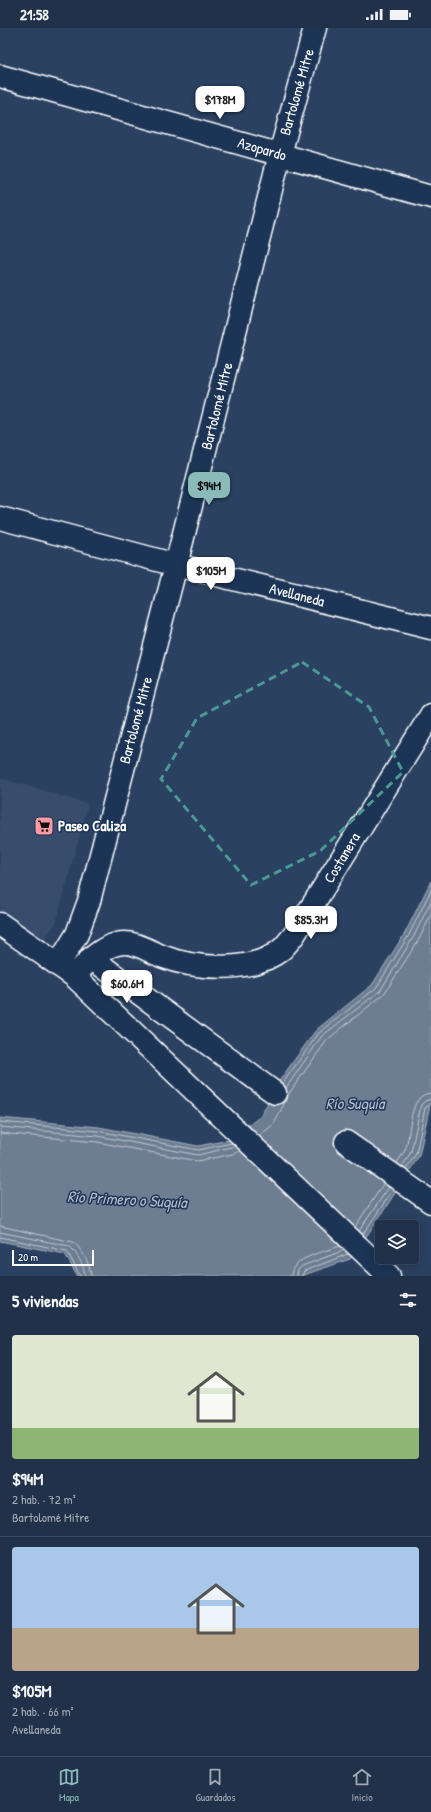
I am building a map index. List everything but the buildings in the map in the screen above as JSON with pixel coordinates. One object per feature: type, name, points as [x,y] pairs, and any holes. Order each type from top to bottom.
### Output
[{"type":"street","name":"Bartolomé Mitre","points":[[66,970],[89,902],[280,154],[315,28]]},
{"type":"street","name":"Azopardo","points":[[0,76],[431,197]]},
{"type":"street","name":"Avellaneda","points":[[0,518],[176,565],[431,628]]},
{"type":"street","name":"Costanera","points":[[66,970],[92,958],[105,949],[118,944],[132,944],[180,962],[214,966],[250,963],[265,959],[281,950],[294,936],[431,715]]},
{"type":"street","points":[[0,924],[66,970],[389,1276]]},
{"type":"street","points":[[92,958],[183,1027],[275,1093]]},
{"type":"street","points":[[346,1142],[431,1202]]},
{"type":"highlighted area","points":[[302,662],[369,707],[403,772],[320,851],[251,885],[161,779],[197,718]]},
{"type":"shaded area","points":[[0,778],[88,804],[56,923],[32,956],[0,939]]},
{"type":"water","points":[[431,881],[431,1100],[419,1156],[378,1220],[375,1220],[375,1224],[350,1259],[301,1276],[77,1276],[65,1254],[0,1241],[0,1118],[99,1127],[198,1146],[229,1140],[261,1116],[277,1084],[316,1030],[372,985],[405,933]]},
{"type":"place","name":"Paseo Caliza","points":[[44,826]]},
{"type":"water label","name":"Río Suquía","points":[[355,1103]]},
{"type":"water label","name":"Río Primero o Suquía","points":[[127,1199]]}]
